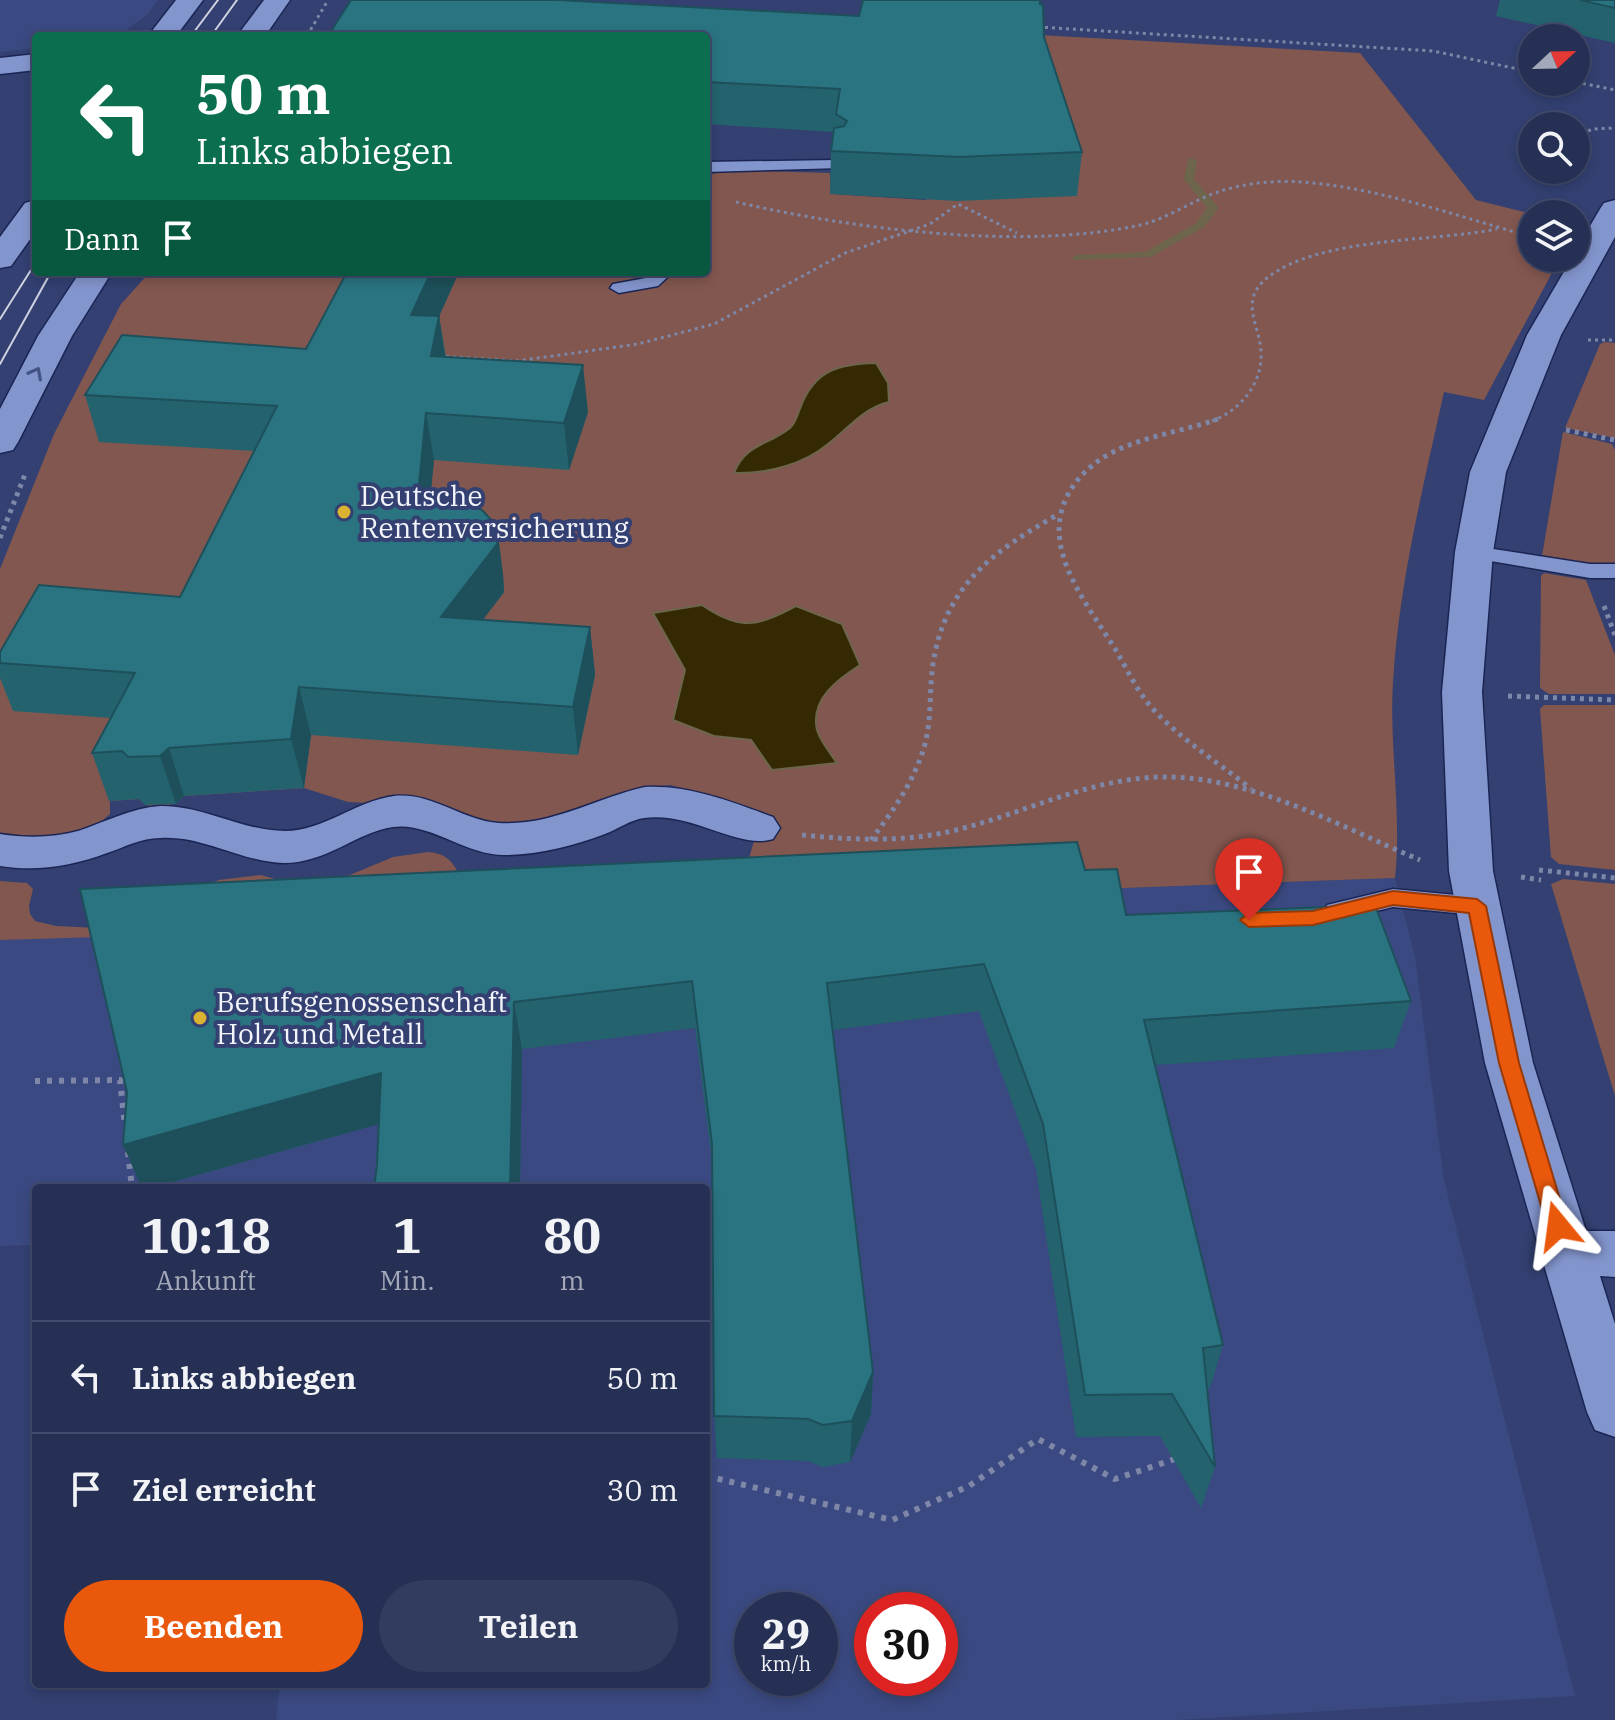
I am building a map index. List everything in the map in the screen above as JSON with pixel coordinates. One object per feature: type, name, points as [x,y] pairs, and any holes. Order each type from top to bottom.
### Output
[{"type":"street","points":[[165,32],[190,0]]},
{"type":"street","points":[[254,32],[277,0]]},
{"type":"street","points":[[0,66],[32,62]]},
{"type":"street","points":[[1615,209],[1544,335],[1488,472],[1474,552],[1462,692],[1471,871],[1509,1063],[1590,1253],[1615,1412]]},
{"type":"street","points":[[0,259],[32,215]]},
{"type":"street","points":[[0,442],[55,336],[93,276]]},
{"type":"street","points":[[1,850],[37,853],[73,848],[116,832],[156,822],[190,822],[242,840],[287,847],[325,841],[368,819],[405,811],[421,813],[493,839],[542,836],[589,823],[631,805],[678,802],[758,828]]},
{"type":"lane","points":[[710,167],[835,165]]},
{"type":"lane","points":[[619,288],[652,282],[659,276]]},
{"type":"lane","points":[[1474,552],[1590,571],[1615,571]]},
{"type":"lane","points":[[1313,918],[1393,898],[1477,906]]},
{"type":"path","points":[[309,32],[328,0]]},
{"type":"path","points":[[1024,26],[1433,51],[1518,69]]},
{"type":"path","points":[[1590,85],[1615,90]]},
{"type":"path","points":[[1590,130],[1615,128]]},
{"type":"path","points":[[735,201],[812,220],[1057,237],[1142,225],[1218,192],[1252,184],[1301,182],[1384,195],[1518,234]]},
{"type":"path","points":[[956,194],[958,204]]},
{"type":"path","points":[[958,204],[1023,235]]},
{"type":"path","points":[[438,356],[517,361],[653,340],[714,324],[845,253],[930,224],[958,204]]},
{"type":"path","points":[[870,841],[922,754],[928,730],[937,639],[942,621],[957,592],[989,556],[1057,515],[1078,479],[1108,455],[1146,438],[1218,418],[1243,400],[1256,375],[1261,354],[1251,317],[1252,297],[1258,287],[1274,274],[1303,260],[1344,249],[1497,229]]},
{"type":"path","points":[[1594,341],[1615,340]]},
{"type":"path","points":[[1566,430],[1615,440]]},
{"type":"path","points":[[1057,515],[1059,541],[1075,586],[1138,690],[1155,712],[1251,789]]},
{"type":"path","points":[[1462,692],[1530,698],[1615,700]]},
{"type":"path","points":[[758,828],[842,840],[918,837],[960,829],[1095,785],[1164,777],[1251,789],[1429,864]]},
{"type":"path","points":[[1539,870],[1615,878]]},
{"type":"path","points":[[35,1081],[120,1080],[132,1184]]},
{"type":"path","points":[[710,1477],[892,1520],[969,1486],[1038,1439],[1115,1479],[1182,1457]]},
{"type":"shaded area","points":[[0,0],[158,0],[146,16],[124,31],[32,32],[32,48],[0,52]]},
{"type":"shaded area","points":[[1039,35],[1360,53],[1476,200],[1518,210],[1518,272],[1553,272],[1484,400],[1444,392],[1413,536],[1396,645],[1392,706],[1397,829],[1395,878],[1070,890],[743,878],[758,828],[736,807],[706,794],[670,785],[646,788],[587,813],[509,826],[487,822],[413,797],[368,803],[348,802],[304,788],[184,796],[162,807],[150,806],[139,799],[110,801],[110,814],[85,830],[58,837],[0,840],[0,569],[54,434],[121,304],[146,276],[710,276],[710,174],[732,170],[830,173],[831,194],[926,200]]},
{"type":"shaded area","points":[[1615,343],[1615,438],[1565,428],[1600,344]]},
{"type":"shaded area","points":[[876,363],[888,383],[889,402],[864,414],[807,458],[771,470],[734,473],[751,450],[792,426],[807,394],[821,377],[851,365]]},
{"type":"shaded area","points":[[1563,432],[1612,444],[1615,450],[1615,564],[1591,564],[1542,556]]},
{"type":"shaded area","points":[[1544,573],[1586,580],[1615,655],[1615,694],[1549,694],[1540,688],[1541,576]]},
{"type":"shaded area","points":[[702,605],[738,622],[759,622],[796,606],[842,624],[860,665],[828,691],[816,719],[818,734],[837,763],[772,770],[751,740],[714,736],[673,720],[685,670],[653,613]]},
{"type":"shaded area","points":[[1544,705],[1615,705],[1615,870],[1559,864],[1551,857],[1540,709]]},
{"type":"shaded area","points":[[428,852],[440,854],[449,860],[461,879],[99,937],[0,940],[0,881],[27,883],[33,889],[29,906],[35,921],[56,926],[98,928],[219,880],[261,875],[303,887],[326,885],[393,857]]},
{"type":"shaded area","points":[[1395,878],[1415,957],[1444,1180],[1575,1696],[1178,1720],[276,1720],[280,1688],[710,1688],[710,1184],[32,1184],[32,1245],[0,1246],[0,940],[1070,890]]},
{"type":"shaded area","points":[[1563,879],[1615,884],[1615,1096],[1551,884]]},
{"type":"building","points":[[351,0],[558,0],[859,16],[863,0],[1040,0],[1043,5],[1044,37],[1082,152],[959,157],[831,151],[834,128],[844,126],[847,121],[836,114],[840,89],[710,82],[710,32],[331,32]]},
{"type":"building","points":[[1580,0],[1615,0],[1615,8]]},
{"type":"building","name":"Deutsche Rentenversicherung","points":[[345,276],[429,276],[411,315],[439,316],[431,356],[583,365],[564,423],[426,413],[418,495],[465,503],[482,510],[497,526],[497,544],[441,617],[590,627],[573,707],[299,687],[291,739],[169,748],[160,756],[128,757],[122,751],[92,753],[135,673],[0,663],[0,652],[39,585],[180,597],[277,406],[85,395],[122,335],[306,349]]},
{"type":"building","points":[[1077,842],[1085,870],[1117,869],[1126,915],[1375,905],[1411,1001],[1144,1020],[1223,1345],[1203,1348],[1215,1467],[1172,1394],[1085,1395],[1043,1124],[984,964],[827,983],[873,1372],[852,1421],[823,1425],[808,1419],[714,1416],[712,1144],[692,981],[514,1002],[510,1184],[375,1184],[381,1073],[123,1145],[127,1092],[80,889]]},
{"type":"waterway","points":[[1077,258],[1147,255],[1200,225],[1213,208],[1189,179],[1192,160]]},
{"type":"tram line","points":[[194,32],[218,0]]},
{"type":"tram line","points":[[214,32],[237,0]]},
{"type":"tram line","points":[[0,319],[32,268]]},
{"type":"tram line","points":[[0,364],[49,276]]},
{"type":"place","name":"Deutsche Rentenversicherung","points":[[344,512]]},
{"type":"place","name":"Berufsgenossenschaft Holz und Metall","points":[[200,1018]]},
{"type":"route","points":[[1249,920],[1313,918],[1393,898],[1477,906],[1509,1063],[1558,1226]]}]
